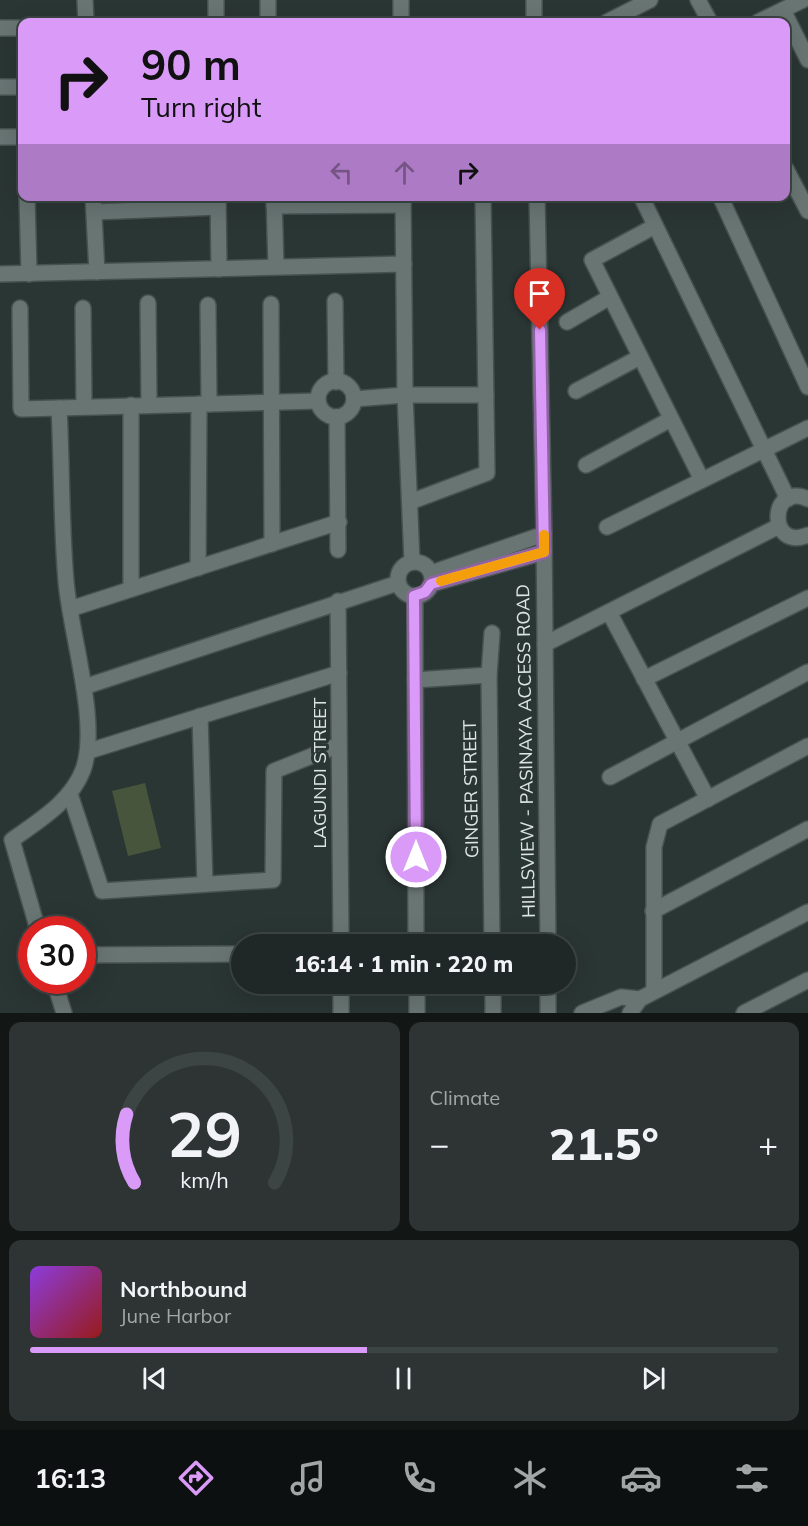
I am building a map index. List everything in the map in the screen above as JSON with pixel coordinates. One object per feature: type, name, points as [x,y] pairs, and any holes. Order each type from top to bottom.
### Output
[{"type":"street","points":[[85,0],[86,18]]},
{"type":"street","points":[[216,0],[216,18]]},
{"type":"street","points":[[268,0],[268,18]]},
{"type":"street","points":[[401,0],[401,18]]},
{"type":"street","points":[[534,0],[534,18]]},
{"type":"street","points":[[615,18],[650,0]]},
{"type":"street","points":[[698,0],[708,18]]},
{"type":"street","points":[[767,18],[803,0]]},
{"type":"street","points":[[783,10],[787,18]]},
{"type":"street","points":[[790,24],[808,60]]},
{"type":"street","points":[[0,28],[18,28]]},
{"type":"street","points":[[0,87],[18,87]]},
{"type":"street","points":[[0,137],[18,137]]},
{"type":"street","points":[[790,177],[808,211]]},
{"type":"street","points":[[27,201],[29,274]]},
{"type":"street","points":[[276,267],[274,201],[403,201],[405,394],[412,562]]},
{"type":"street","points":[[410,502],[487,473],[483,201]]},
{"type":"street","name":"HILLSVIEW - PASINAYA ACCESS ROAD","points":[[537,201],[544,534],[548,934]]},
{"type":"street","points":[[643,201],[788,498]]},
{"type":"street","points":[[722,201],[808,387]]},
{"type":"street","points":[[97,272],[94,204],[218,202],[219,269]]},
{"type":"street","points":[[655,226],[592,260],[702,480]]},
{"type":"street","points":[[0,274],[404,264]]},
{"type":"street","points":[[567,322],[610,297]]},
{"type":"street","points":[[335,301],[336,382]]},
{"type":"street","points":[[148,303],[149,405]]},
{"type":"street","points":[[271,304],[272,544]]},
{"type":"street","points":[[198,568],[208,305]]},
{"type":"street","points":[[20,308],[21,409],[318,401]]},
{"type":"street","points":[[83,308],[84,406]]},
{"type":"street","points":[[576,391],[640,357]]},
{"type":"street","points":[[336,382],[348,386],[354,399],[349,412],[337,417],[324,413],[318,401],[322,388],[336,382]]},
{"type":"street","points":[[354,399],[405,394],[486,395]]},
{"type":"street","points":[[131,405],[131,589]]},
{"type":"street","points":[[34,916],[12,840],[70,794],[82,772],[89,751],[84,687],[66,582],[59,408]]},
{"type":"street","points":[[337,417],[338,550]]},
{"type":"street","points":[[586,465],[671,418]]},
{"type":"street","points":[[607,527],[808,428]]},
{"type":"street","points":[[807,537],[793,537],[782,531],[779,525],[779,507],[788,498],[799,496],[808,499]]},
{"type":"street","points":[[70,609],[339,522]]},
{"type":"street","points":[[545,644],[779,525]]},
{"type":"street","points":[[431,578],[423,564],[412,562],[402,567],[398,583],[404,592],[414,596],[425,592],[431,578],[544,534]]},
{"type":"street","points":[[431,578],[544,552]]},
{"type":"street","points":[[84,687],[398,583]]},
{"type":"street","points":[[414,596],[416,934]]},
{"type":"street","points":[[644,679],[808,598]]},
{"type":"street","name":"LAGUNDI STREET","points":[[338,601],[341,934]]},
{"type":"street","points":[[609,612],[708,799]]},
{"type":"street","name":"GINGER STREET","points":[[492,633],[489,675],[492,934]]},
{"type":"street","points":[[610,777],[808,672]]},
{"type":"street","points":[[89,751],[339,673]]},
{"type":"street","points":[[415,680],[489,675]]},
{"type":"street","points":[[200,716],[205,884]]},
{"type":"street","points":[[70,794],[102,891],[273,880],[274,771],[339,745]]},
{"type":"street","points":[[654,991],[653,911],[657,830],[665,821],[808,746]]},
{"type":"street","points":[[653,911],[808,829]]},
{"type":"street","points":[[630,1013],[640,999],[654,991],[808,912]]},
{"type":"street","points":[[96,955],[231,954]]},
{"type":"street","points":[[744,1013],[808,980]]},
{"type":"street","points":[[58,994],[64,1013]]},
{"type":"street","points":[[341,994],[341,1013]]},
{"type":"street","points":[[417,994],[417,1013]]},
{"type":"street","points":[[493,994],[493,1013]]},
{"type":"street","points":[[548,994],[548,1013]]},
{"type":"street","points":[[582,1013],[621,998],[640,999]]},
{"type":"green space","points":[[145,783],[161,848],[128,856],[112,791]]},
{"type":"slow traffic","points":[[441,581],[544,552],[544,535]]},
{"type":"route","points":[[416,857],[414,596],[425,592],[431,584],[544,552],[540,330]]}]
